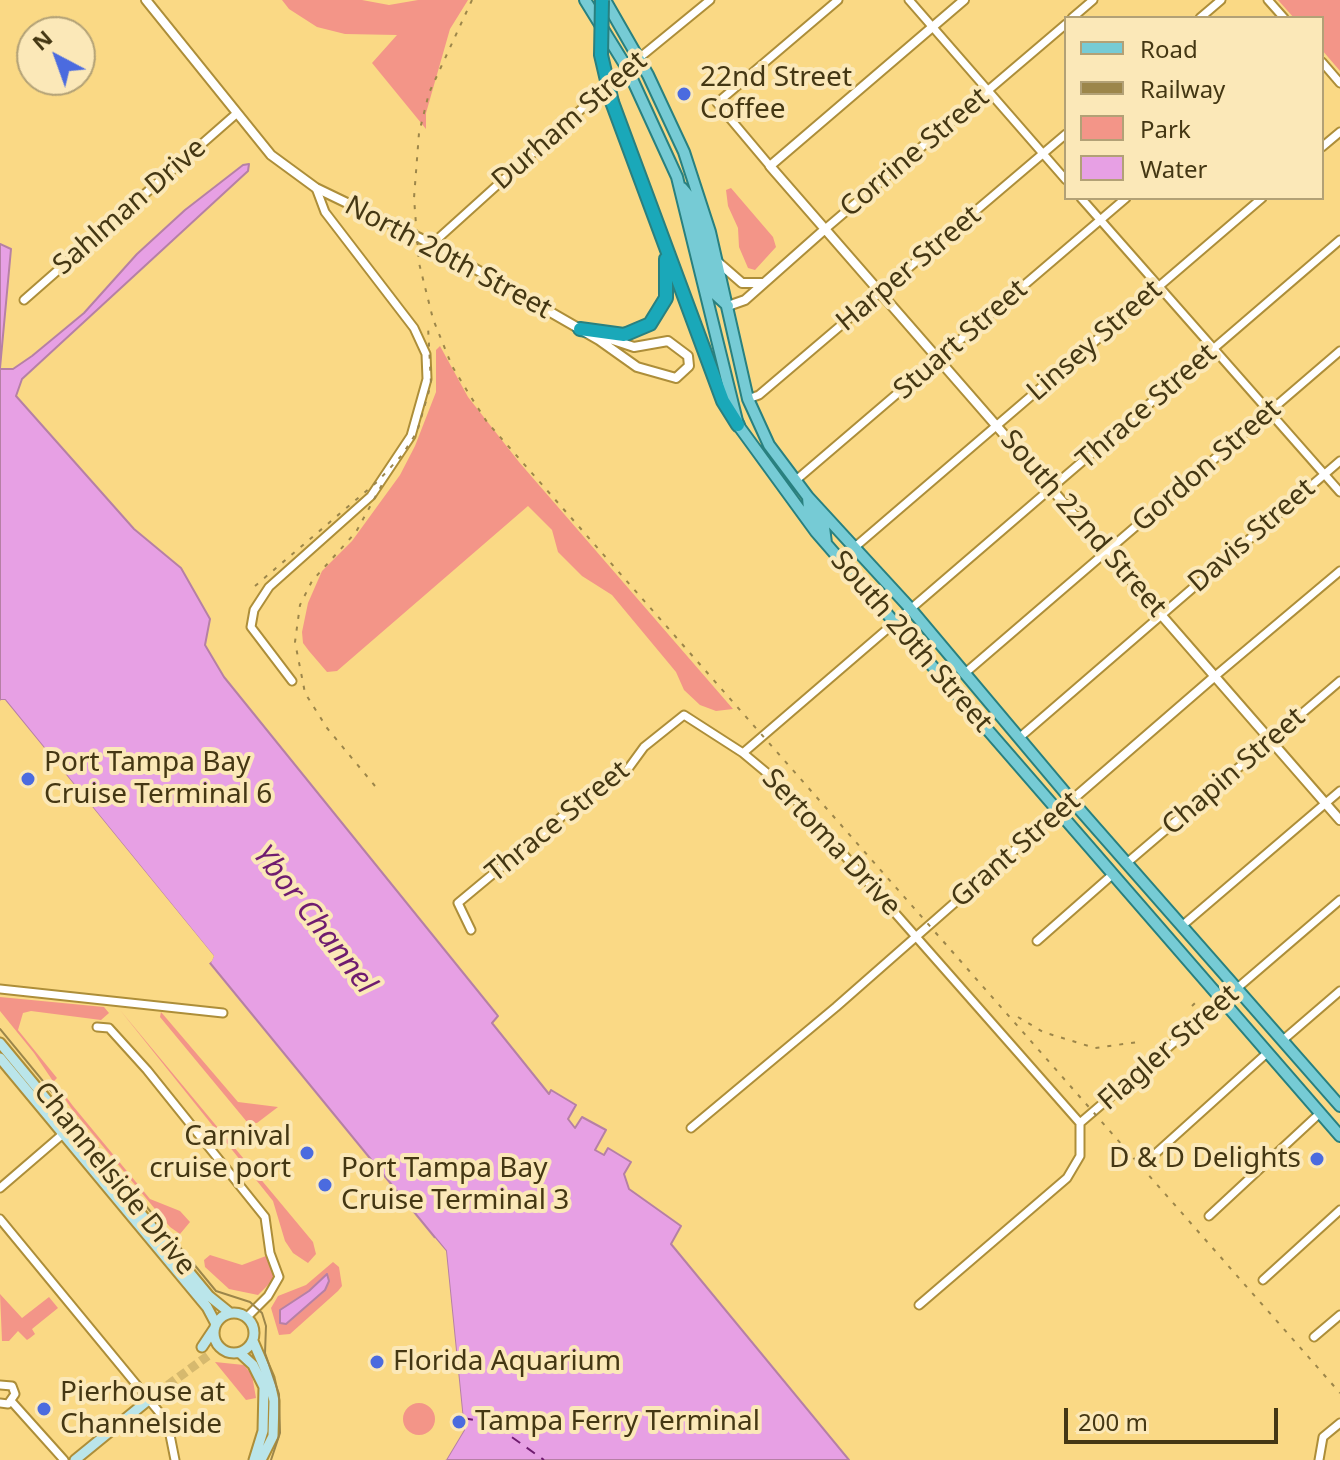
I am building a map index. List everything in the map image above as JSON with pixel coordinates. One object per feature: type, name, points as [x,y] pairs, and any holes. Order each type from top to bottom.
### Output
[{"type":"highway","points":[[604,0],[601,55],[612,102],[723,401],[738,425]]},
{"type":"highway","points":[[580,329],[624,335],[650,324],[666,298],[664,248]]},
{"type":"main road","name":"South 20th Street","points":[[585,0],[627,68],[679,183],[738,425],[826,543],[1340,1136]]},
{"type":"main road","name":"South 20th Street","points":[[604,0],[639,59],[684,152],[719,263],[748,399],[769,445],[808,497],[909,607],[1073,802],[1339,1104]]},
{"type":"main road","points":[[679,183],[692,200],[715,294],[728,306]]},
{"type":"main road","points":[[808,497],[809,509],[824,527],[826,543]]},
{"type":"main road","name":"Channelside Drive","points":[[0,1043],[207,1307],[215,1326]]},
{"type":"main road","name":"Channelside Drive","points":[[0,1058],[68,1129],[209,1296],[230,1313]]},
{"type":"main road","points":[[254,1460],[263,1431],[264,1387],[258,1371],[240,1353],[206,1351],[215,1326],[230,1313],[247,1317],[253,1326],[253,1341],[269,1378],[274,1401],[273,1436],[261,1460]]},
{"type":"main road","points":[[215,1326],[215,1341],[222,1351]]},
{"type":"main road","points":[[240,1353],[253,1341]]},
{"type":"main road","points":[[75,1460],[152,1395]]},
{"type":"street","name":"North 20th Street","points":[[146,0],[271,155],[316,188],[432,244],[580,329],[637,367],[676,378],[689,366],[688,356],[668,341],[634,347],[580,329]]},
{"type":"street","name":"Durham Street","points":[[432,244],[627,68],[710,0]]},
{"type":"street","points":[[838,0],[717,103],[770,166],[964,0]]},
{"type":"street","points":[[909,0],[1064,178]]},
{"type":"street","points":[[1074,16],[1093,0]]},
{"type":"street","points":[[1202,16],[1221,0]]},
{"type":"street","points":[[1268,0],[1282,16]]},
{"type":"street","name":"Corrine Street","points":[[728,306],[745,300],[1064,26]]},
{"type":"street","points":[[1324,64],[1340,83]]},
{"type":"street","name":"Sahlman Drive","points":[[24,300],[236,114]]},
{"type":"street","points":[[1324,145],[1340,132]]},
{"type":"street","name":"Harper Street","points":[[748,399],[759,395],[1064,136]]},
{"type":"street","name":"South 22nd Street","points":[[770,166],[1340,820]]},
{"type":"street","points":[[292,681],[251,627],[254,610],[269,587],[371,496],[411,436],[427,379],[426,354],[414,328],[325,212],[316,188]]},
{"type":"street","points":[[1083,200],[1340,492]]},
{"type":"street","name":"Stuart Street","points":[[795,481],[1124,200]]},
{"type":"street","name":"Linsey Street","points":[[855,547],[1260,200]]},
{"type":"street","name":"Thrace Street","points":[[471,930],[458,903],[595,789],[625,773],[644,747],[684,715],[743,753],[909,607],[1340,240]]},
{"type":"street","points":[[719,263],[742,283],[764,283]]},
{"type":"street","name":"Gordon Street","points":[[964,674],[1340,351]]},
{"type":"street","name":"Davis Street","points":[[1019,738],[1340,461]]},
{"type":"street","name":"Grant Street","points":[[691,1128],[1340,571]]},
{"type":"street","name":"Chapin Street","points":[[1128,862],[1340,681]]},
{"type":"street","name":"Sertoma Drive","points":[[743,753],[785,788],[1080,1123]]},
{"type":"street","points":[[1183,925],[1340,791]]},
{"type":"street","points":[[1037,941],[1112,875]]},
{"type":"street","name":"Flagler Street","points":[[919,1305],[1067,1178],[1080,1156],[1080,1123],[1340,900]]},
{"type":"street","points":[[0,989],[223,1013]]},
{"type":"street","points":[[1283,1040],[1340,991]]},
{"type":"street","points":[[97,1027],[109,1028],[147,1070],[265,1217],[270,1253],[279,1277],[268,1296],[247,1317]]},
{"type":"street","points":[[1155,1154],[1267,1053]]},
{"type":"street","points":[[1209,1216],[1320,1113]]},
{"type":"street","points":[[0,1188],[68,1129]]},
{"type":"street","points":[[1263,1280],[1340,1210]]},
{"type":"street","points":[[0,1219],[152,1395],[166,1425],[175,1460]]},
{"type":"street","points":[[1314,1337],[1340,1315]]},
{"type":"street","points":[[0,1385],[8,1384],[14,1390],[12,1402]]},
{"type":"street","points":[[0,1403],[12,1402]]},
{"type":"street","points":[[12,1402],[64,1460]]},
{"type":"street","points":[[1319,1460],[1323,1437],[1340,1423]]},
{"type":"green space","points":[[282,0],[362,0],[389,5],[418,0],[468,0],[450,29],[426,113],[426,129],[372,63],[397,35],[345,34],[317,27],[289,9]]},
{"type":"green space","points":[[1278,0],[1340,0],[1340,71],[1324,52],[1324,16],[1292,16]]},
{"type":"green space","points":[[731,188],[773,237],[776,247],[755,270],[748,268],[739,247],[738,228],[728,206],[726,190]]},
{"type":"green space","points":[[440,346],[468,397],[519,462],[733,709],[716,711],[700,705],[684,690],[676,672],[612,595],[582,576],[558,552],[552,530],[528,506],[337,671],[327,672],[309,651],[303,643],[302,632],[308,603],[322,571],[352,541],[400,475],[415,446],[436,392],[436,350]]},
{"type":"green space","points":[[0,997],[104,1007],[109,1013],[101,1020],[31,1011],[23,1013],[18,1030],[57,1078],[54,1081],[73,1106],[150,1199],[180,1211],[190,1222],[180,1234],[170,1227],[71,1108],[34,1053],[0,1011]]},
{"type":"green space","points":[[120,1010],[313,1242],[316,1254],[308,1263],[293,1253],[285,1241],[273,1201]]},
{"type":"green space","points":[[161,1012],[238,1102],[278,1107],[257,1123],[247,1122],[160,1017]]},
{"type":"green space","points":[[210,1255],[242,1265],[266,1256],[273,1280],[258,1295],[229,1289],[205,1267],[204,1260]]},
{"type":"green space","points":[[333,1262],[339,1267],[342,1286],[290,1334],[279,1335],[271,1308],[278,1296],[306,1285]]},
{"type":"green space","points":[[0,1294],[22,1318],[49,1297],[58,1308],[32,1329],[35,1334],[27,1340],[18,1331],[9,1341],[2,1341]]},
{"type":"green space","points":[[215,1362],[244,1365],[252,1375],[256,1398],[246,1400]]},
{"type":"green space","points":[[419,1403],[430,1408],[435,1419],[430,1430],[419,1435],[408,1430],[403,1419],[408,1408]]},
{"type":"water","name":"Ybor Channel","points":[[249,164],[248,171],[22,379],[16,396],[134,529],[181,568],[210,619],[205,645],[224,677],[498,1016],[492,1023],[549,1094],[551,1090],[576,1105],[568,1119],[575,1128],[582,1117],[606,1130],[595,1150],[604,1155],[608,1148],[631,1162],[624,1174],[629,1189],[681,1226],[671,1244],[849,1460],[446,1460],[464,1430],[446,1251],[210,963],[213,956],[5,700],[0,700],[0,369],[13,369],[32,356],[84,313],[137,254],[185,210],[243,165]]},
{"type":"water","points":[[0,244],[11,249],[0,368]]},
{"type":"water","points":[[327,1274],[329,1281],[325,1290],[286,1324],[280,1323],[280,1310],[309,1291]]},
{"type":"pier","points":[[0,700],[5,700],[214,956],[207,965],[208,955]]},
{"type":"pier","points":[[435,1238],[446,1251],[464,1430],[446,1460],[443,1459],[460,1429],[442,1253],[432,1240]]},
{"type":"ferry route","points":[[463,1418],[492,1423],[544,1460]]},
{"type":"tunnel","points":[[157,1393],[209,1355]]},
{"type":"tram line","points":[[0,1029],[216,1291],[250,1302],[262,1313],[266,1326],[265,1353],[279,1394],[280,1433],[271,1460]]},
{"type":"railway","points":[[472,0],[429,93],[419,133],[414,198],[419,263],[433,319],[452,366],[469,394],[487,422],[1340,1393]]},
{"type":"railway","points":[[255,586],[378,481],[402,455],[417,432],[431,384],[428,326]]},
{"type":"railway","points":[[375,786],[327,728],[305,693],[295,642],[300,605],[312,581],[356,532],[384,481]]},
{"type":"railway","points":[[1192,1006],[1199,999]]},
{"type":"railway","points":[[1018,1017],[1043,1032],[1095,1048],[1138,1042]]},
{"type":"place","name":"22nd Street Coffee","points":[[684,94]]},
{"type":"place","name":"Port Tampa Bay Cruise Terminal 6","points":[[28,779]]},
{"type":"place","name":"Carnival cruise port","points":[[307,1153]]},
{"type":"place","name":"D & D Delights","points":[[1317,1159]]},
{"type":"place","name":"Port Tampa Bay Cruise Terminal 3","points":[[325,1185]]},
{"type":"place","name":"Florida Aquarium","points":[[377,1362]]},
{"type":"place","name":"Pierhouse at Channelside","points":[[44,1409]]},
{"type":"place","name":"Tampa Ferry Terminal","points":[[459,1422]]}]
